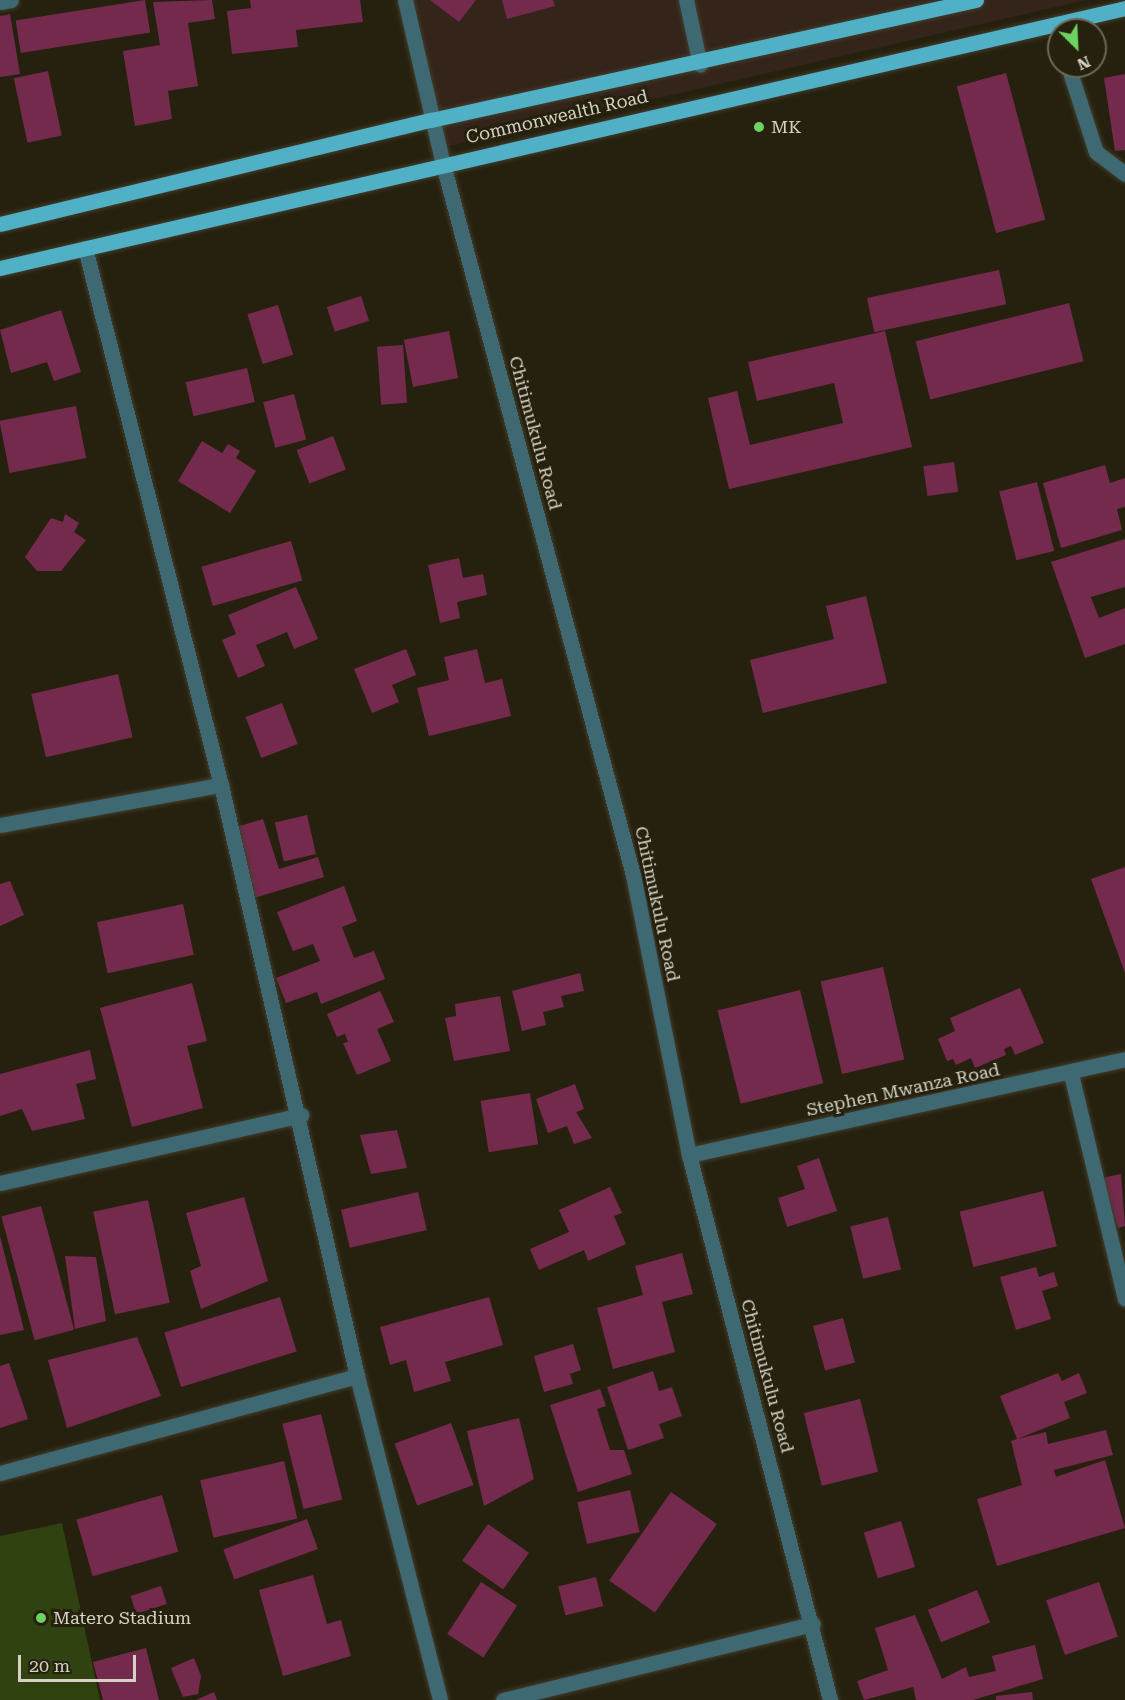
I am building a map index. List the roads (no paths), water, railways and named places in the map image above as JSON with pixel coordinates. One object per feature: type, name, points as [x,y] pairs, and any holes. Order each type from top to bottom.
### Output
[{"type":"main road","name":"Commonwealth Road","points":[[0,224],[431,120],[700,65],[976,0]]},
{"type":"main road","name":"Commonwealth Road","points":[[1094,18],[1125,8]]},
{"type":"main road","name":"Commonwealth Road","points":[[0,268],[443,164],[1047,32]]},
{"type":"street","points":[[0,2],[11,0]]},
{"type":"street","name":"Chitimukulu Road","points":[[405,0],[431,120],[633,874],[689,1155],[813,1624],[830,1700]]},
{"type":"street","points":[[687,0],[700,65]]},
{"type":"street","points":[[1072,78],[1096,152],[1125,174]]},
{"type":"street","points":[[84,248],[221,785],[301,1115],[357,1376],[440,1700]]},
{"type":"street","points":[[0,825],[221,785]]},
{"type":"street","name":"Stephen Mwanza Road","points":[[689,1155],[1071,1074],[1125,1059]]},
{"type":"street","points":[[1071,1074],[1125,1299]]},
{"type":"street","points":[[0,1183],[301,1115]]},
{"type":"street","points":[[0,1473],[357,1376]]},
{"type":"street","points":[[503,1700],[813,1624]]},
{"type":"place","name":"MK","points":[[759,127]]},
{"type":"place","name":"Matero Stadium","points":[[41,1618]]}]
